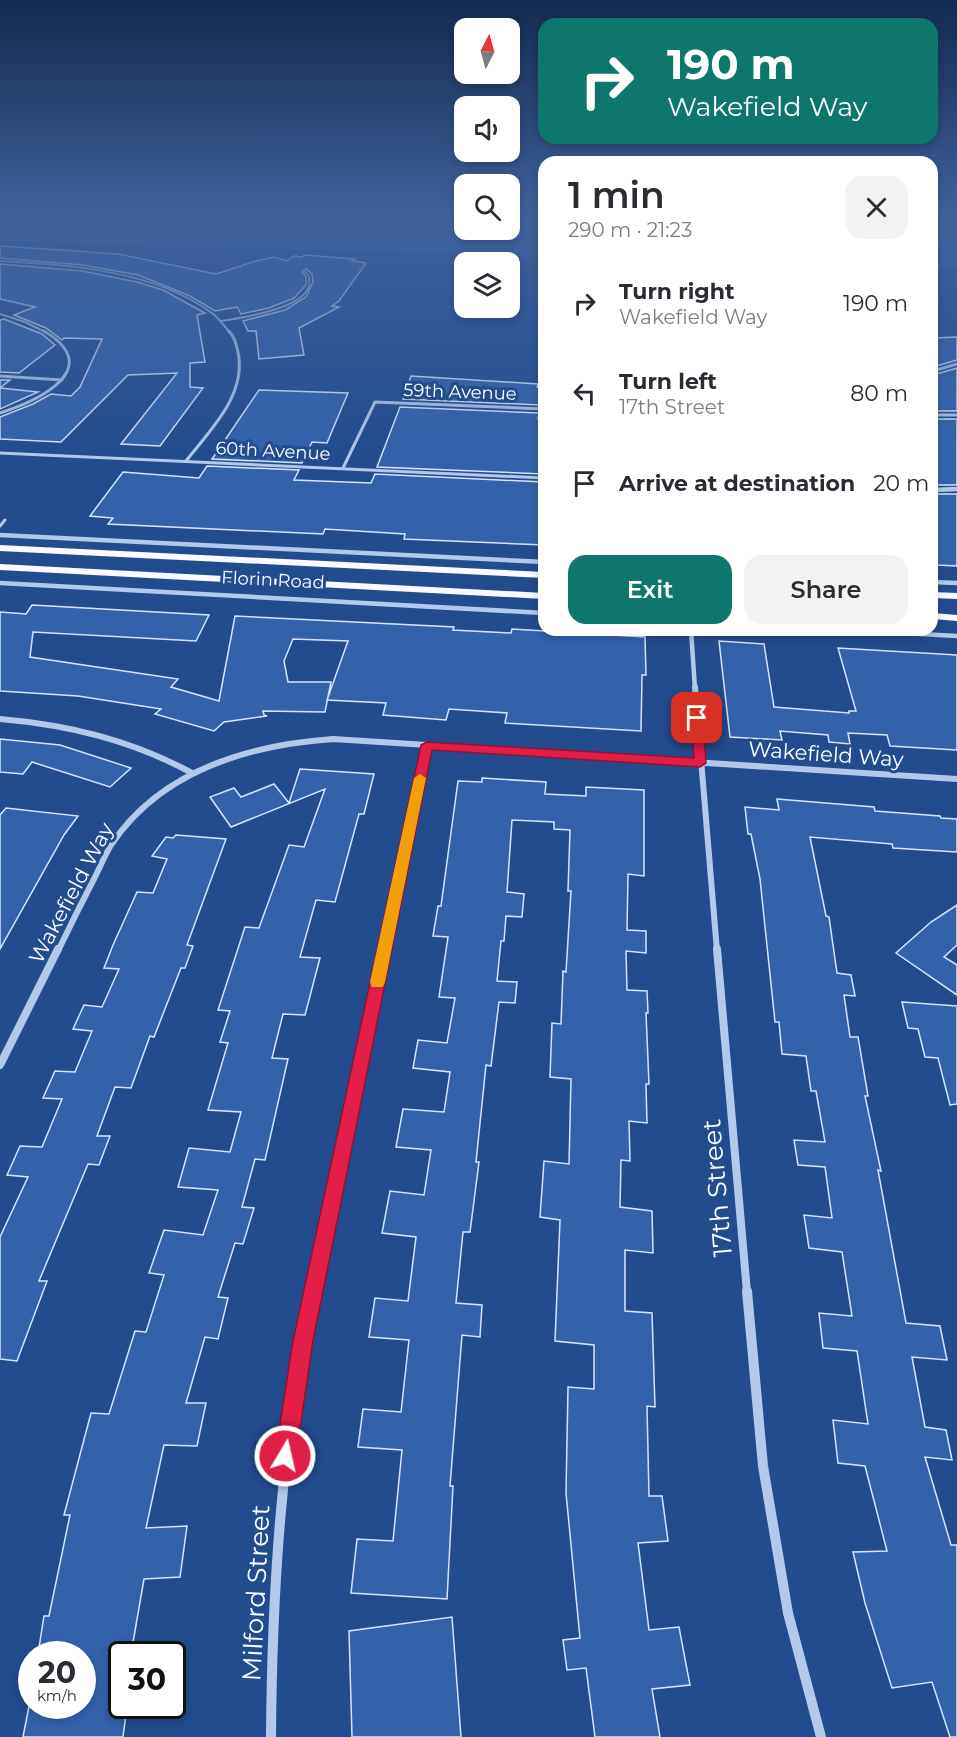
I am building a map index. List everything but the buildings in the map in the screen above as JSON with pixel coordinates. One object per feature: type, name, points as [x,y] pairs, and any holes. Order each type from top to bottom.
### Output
[{"type":"main road","name":"Florin Road","points":[[0,548],[538,575]]},
{"type":"main road","name":"Florin Road","points":[[0,567],[538,596]]},
{"type":"main road","points":[[938,595],[957,596]]},
{"type":"main road","points":[[938,616],[957,618]]},
{"type":"street","points":[[180,295],[201,306],[221,321],[230,331],[240,355],[238,382],[232,397],[186,461]]},
{"type":"street","points":[[221,321],[268,311],[296,299],[299,295]]},
{"type":"street","points":[[0,314],[31,324],[56,338],[68,356],[69,366],[62,380],[37,398],[0,413]]},
{"type":"street","points":[[938,370],[957,364]]},
{"type":"street","points":[[0,376],[62,380]]},
{"type":"street","name":"59th Avenue","points":[[343,468],[375,402],[538,409]]},
{"type":"street","points":[[938,415],[957,415]]},
{"type":"street","name":"60th Avenue","points":[[0,453],[538,477]]},
{"type":"street","points":[[938,490],[957,489]]},
{"type":"street","name":"Florin Road","points":[[0,535],[538,562]]},
{"type":"street","points":[[938,582],[957,583]]},
{"type":"street","name":"Florin Road","points":[[0,583],[538,613]]},
{"type":"street","points":[[938,635],[957,636]]},
{"type":"street","name":"17th Street","points":[[691,636],[700,763],[763,1466],[788,1613],[821,1737]]},
{"type":"street","points":[[0,719],[43,722],[111,736],[168,759],[192,773]]},
{"type":"street","name":"Wakefield Way","points":[[0,1065],[111,845],[128,822],[149,801],[192,773],[245,751],[308,740],[427,745],[957,779]]},
{"type":"street","name":"Milford Street","points":[[271,1737],[272,1627],[285,1456],[303,1341],[427,745]]},
{"type":"lane","points":[[0,526],[5,520]]},
{"type":"slow traffic","points":[[377,982],[420,778]]},
{"type":"route","points":[[285,1456],[303,1341],[427,745],[700,763],[697,718]]}]
